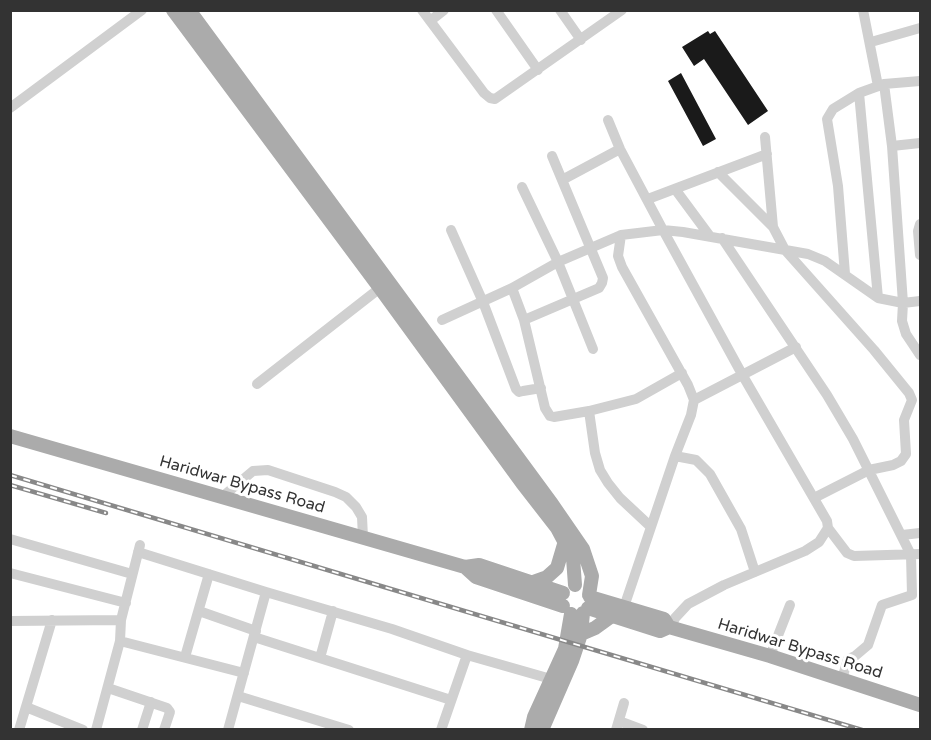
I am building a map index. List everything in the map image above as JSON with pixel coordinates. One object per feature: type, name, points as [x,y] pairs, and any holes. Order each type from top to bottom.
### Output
[{"type":"main road","points":[[173,10],[565,541],[573,558],[581,601],[581,634],[572,661],[542,729]]},
{"type":"main road","points":[[189,10],[583,549],[592,576],[565,650],[534,717],[531,729]]},
{"type":"main road","name":"Haridwar Bypass Road","points":[[10,436],[465,567],[479,565],[581,601]]},
{"type":"main road","points":[[532,582],[547,577],[557,568],[565,541]]},
{"type":"main road","name":"Haridwar Bypass Road","points":[[465,567],[476,577],[618,611],[660,631],[670,627],[770,656],[921,705]]},
{"type":"main road","points":[[581,634],[595,628],[618,611]]},
{"type":"street","points":[[10,108],[142,10]]},
{"type":"street","points":[[422,10],[484,93],[495,99],[622,10]]},
{"type":"street","points":[[430,21],[444,10]]},
{"type":"street","points":[[496,10],[538,70]]},
{"type":"street","points":[[560,10],[581,40]]},
{"type":"street","points":[[863,10],[881,85],[892,146],[903,303],[902,321],[906,334],[921,355]]},
{"type":"street","points":[[871,42],[921,28]]},
{"type":"street","points":[[845,274],[838,186],[827,119],[833,109],[859,93],[881,85],[921,81]]},
{"type":"street","points":[[859,93],[878,298]]},
{"type":"street","points":[[608,120],[663,230],[743,376],[827,521],[828,528],[846,553],[854,556],[916,555]]},
{"type":"street","points":[[765,137],[773,226]]},
{"type":"street","points":[[892,146],[921,143]]},
{"type":"street","points":[[562,180],[620,148]]},
{"type":"street","points":[[648,199],[767,154]]},
{"type":"street","points":[[524,320],[599,288],[603,278],[552,156]]},
{"type":"street","points":[[718,172],[773,226],[785,250],[873,350],[909,393],[912,400],[904,420],[906,454],[901,461],[869,471],[814,498]]},
{"type":"street","points":[[522,187],[558,262],[593,349]]},
{"type":"street","points":[[675,189],[709,235]]},
{"type":"street","points":[[921,224],[918,231],[921,255]]},
{"type":"street","points":[[451,230],[483,302],[516,389],[523,392],[540,388]]},
{"type":"street","points":[[442,320],[512,288],[558,262],[589,248],[621,235],[663,230],[709,235],[808,254],[825,261],[878,298],[903,303],[921,301]]},
{"type":"street","points":[[618,611],[651,527],[691,415],[694,400],[682,373],[622,267],[618,256],[621,235]]},
{"type":"street","points":[[722,238],[827,395],[902,535],[916,555],[912,595],[882,605],[868,645],[848,659],[842,679]]},
{"type":"street","points":[[257,384],[380,288]]},
{"type":"street","points":[[512,288],[524,320],[545,408],[550,416],[589,411],[636,399],[682,373]]},
{"type":"street","points":[[694,400],[796,347]]},
{"type":"street","points":[[589,411],[600,470],[620,498],[651,527]]},
{"type":"street","points":[[675,456],[696,460],[710,474],[741,529],[755,572]]},
{"type":"street","points":[[222,497],[246,475],[253,471],[268,470],[346,497],[362,517],[363,537]]},
{"type":"street","points":[[670,627],[688,604],[724,585],[805,551],[819,542],[828,528]]},
{"type":"street","points":[[902,535],[921,533]]},
{"type":"street","points":[[10,539],[132,574]]},
{"type":"street","points":[[96,729],[120,641],[121,620],[139,548],[209,574],[551,679]]},
{"type":"street","points":[[10,573],[126,603]]},
{"type":"street","points":[[185,657],[209,574]]},
{"type":"street","points":[[228,729],[266,592]]},
{"type":"street","points":[[770,656],[790,605]]},
{"type":"street","points":[[320,658],[333,611]]},
{"type":"street","points":[[199,612],[320,658],[451,700]]},
{"type":"street","points":[[19,729],[52,620]]},
{"type":"street","points":[[10,621],[121,620]]},
{"type":"street","points":[[120,641],[244,673]]},
{"type":"street","points":[[441,729],[467,655]]},
{"type":"street","points":[[108,688],[164,705],[170,712],[164,729]]},
{"type":"street","points":[[238,696],[313,724],[349,729]]},
{"type":"street","points":[[142,729],[151,702]]},
{"type":"street","points":[[624,703],[618,725],[643,729]]},
{"type":"street","points":[[26,708],[83,729]]},
{"type":"building","points":[[708,31],[710,34],[715,31],[768,111],[748,125],[704,59],[694,66],[682,47]]},
{"type":"building","points":[[681,73],[716,139],[703,146],[668,81]]},
{"type":"railway","points":[[10,475],[862,730]]},
{"type":"railway","points":[[10,485],[106,513]]}]
